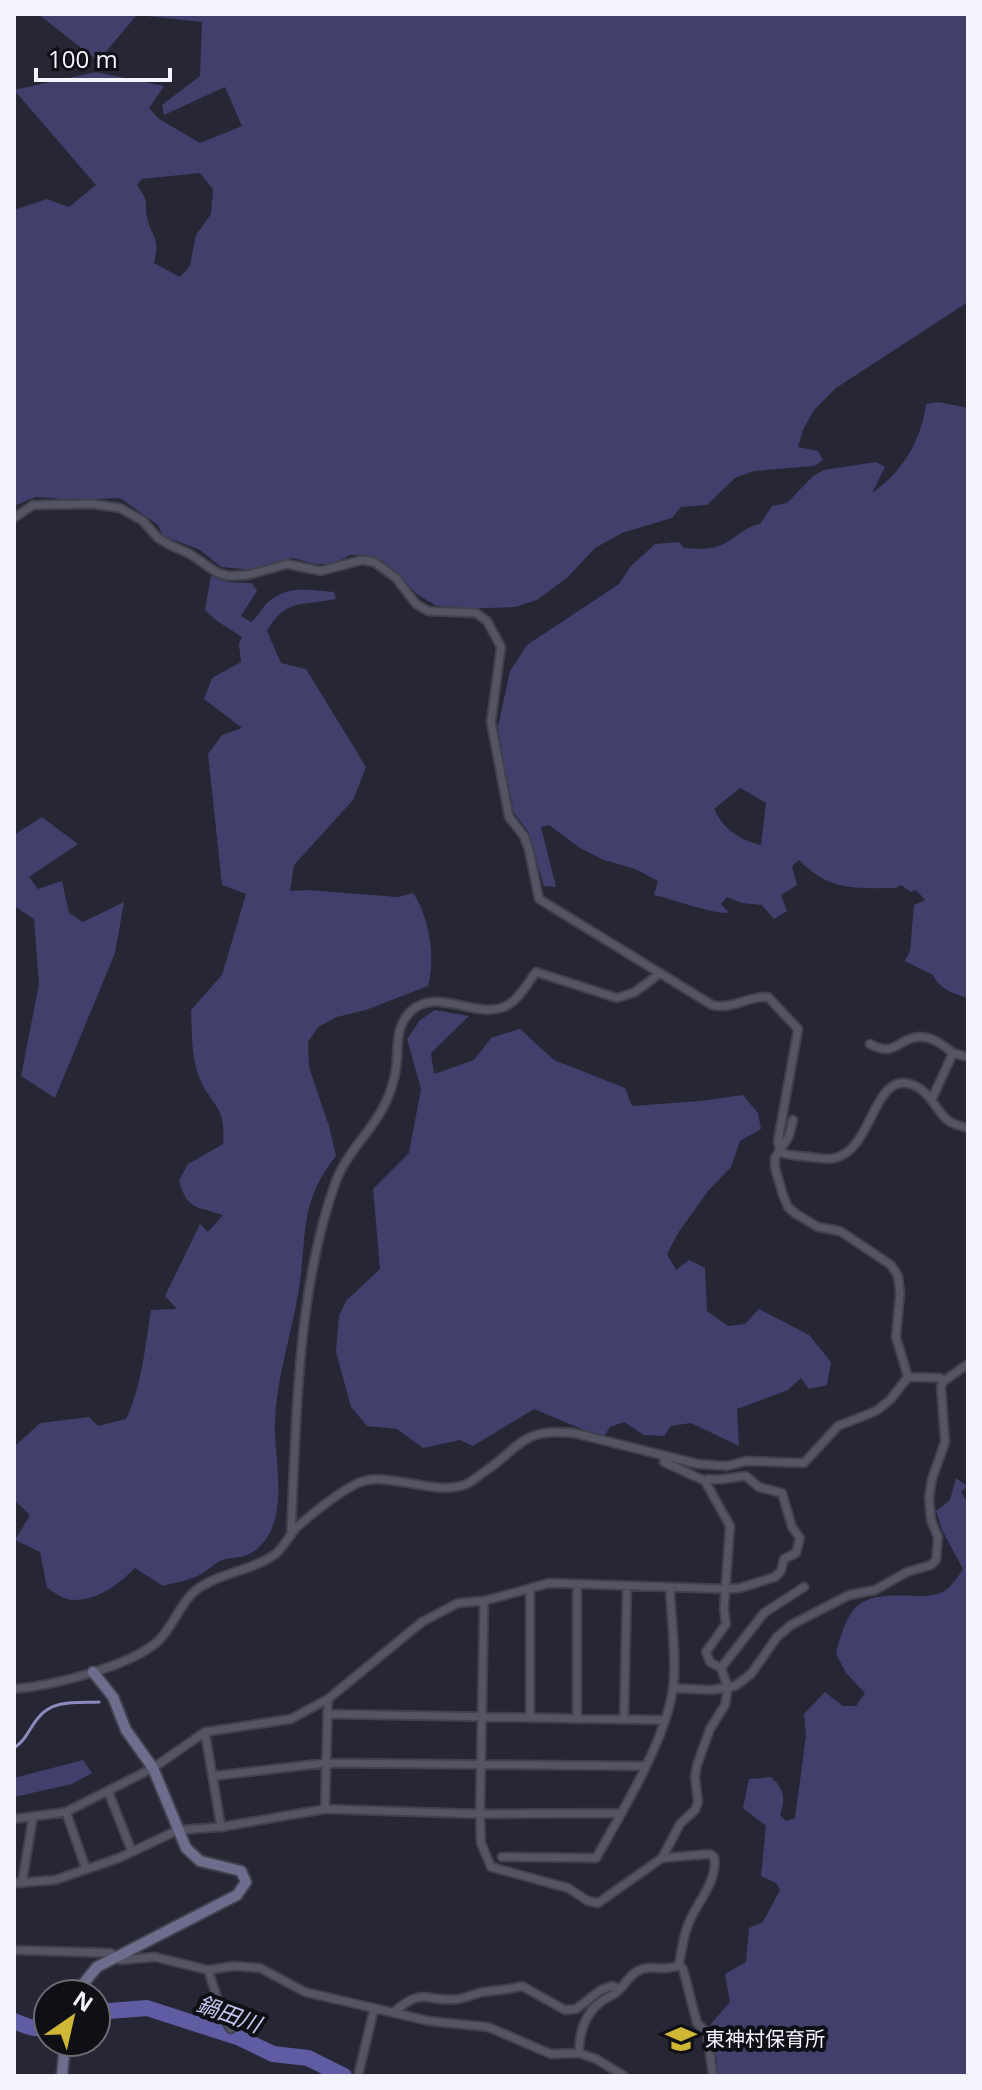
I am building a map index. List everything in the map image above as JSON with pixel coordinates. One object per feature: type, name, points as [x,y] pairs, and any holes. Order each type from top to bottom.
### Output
[{"type":"street","points":[[14,518],[33,505],[92,504],[120,508],[143,521],[158,538],[228,576],[248,575],[287,564],[321,571],[362,560],[374,562],[396,578],[416,604],[428,611],[476,613],[487,621],[501,647],[492,730],[509,817],[524,836],[533,860],[539,899],[712,1005],[724,1008],[755,997],[768,997],[798,1029],[778,1141],[780,1152]]},
{"type":"street","points":[[291,1537],[298,1377],[320,1241],[337,1177],[385,1104],[396,1069],[402,1021],[416,1006],[428,1002],[490,1010],[503,1008],[514,1001],[536,972],[617,998],[635,992],[659,974]]},
{"type":"street","points":[[870,1044],[878,1049],[890,1050],[916,1037],[927,1038],[953,1053],[968,1057]]},
{"type":"street","points":[[932,1099],[953,1053]]},
{"type":"street","points":[[780,1152],[788,1156],[837,1158],[856,1146],[864,1135],[873,1110],[887,1090],[909,1084],[932,1099],[946,1119],[968,1128]]},
{"type":"street","points":[[793,1120],[789,1136],[775,1158],[775,1168],[788,1207],[818,1227],[840,1231],[891,1265],[898,1276],[900,1293],[896,1337],[908,1377]]},
{"type":"street","points":[[673,1688],[728,1688],[751,1674],[777,1637],[791,1625],[838,1600],[875,1590],[936,1560],[938,1537],[931,1520],[929,1498],[945,1442],[941,1386],[968,1364]]},
{"type":"street","points":[[908,1377],[940,1378],[944,1381]]},
{"type":"street","points":[[14,1689],[34,1688],[93,1672],[155,1643],[201,1586],[274,1555],[295,1529],[359,1482],[377,1480],[448,1487],[466,1485],[498,1463],[514,1445],[542,1432],[574,1433],[710,1466],[746,1461],[804,1463],[838,1426],[876,1411],[890,1400],[908,1377]]},
{"type":"street","points":[[484,1601],[481,1843],[491,1867],[568,1888],[588,1901],[598,1903],[662,1858],[680,1824],[691,1816],[698,1802],[697,1765],[710,1729],[725,1705],[728,1688],[721,1668],[710,1662],[706,1652],[726,1624],[724,1609],[730,1526],[705,1481],[664,1462],[664,1457]]},
{"type":"street","points":[[14,1819],[66,1812],[153,1768],[205,1732],[291,1719],[328,1699],[422,1622],[458,1603],[484,1601],[549,1583],[727,1589],[775,1577],[781,1571],[784,1559],[796,1553],[800,1538],[792,1527],[782,1493],[759,1487],[746,1476],[727,1481],[705,1481]]},
{"type":"street","points":[[577,1584],[577,1719]]},
{"type":"street","points":[[624,1719],[627,1586]]},
{"type":"street","points":[[721,1668],[764,1613],[804,1587]]},
{"type":"street","points":[[530,1588],[530,1718]]},
{"type":"street","points":[[502,1857],[596,1858],[646,1766],[673,1688],[670,1588]]},
{"type":"street","points":[[87,1978],[97,1967],[237,1895],[246,1882],[241,1871],[208,1864],[193,1857],[186,1848],[153,1768],[126,1730],[113,1697],[93,1672]]},
{"type":"street","points":[[325,1809],[328,1699]]},
{"type":"street","points":[[327,1714],[664,1720]]},
{"type":"street","points":[[205,1732],[221,1827]]},
{"type":"street","points":[[213,1776],[326,1763],[646,1766]]},
{"type":"street","points":[[108,1791],[132,1852]]},
{"type":"street","points":[[33,1817],[18,1883],[55,1880],[132,1852],[178,1830],[221,1827],[325,1809],[480,1814],[622,1813]]},
{"type":"street","points":[[66,1812],[86,1869]]},
{"type":"street","points":[[662,1858],[710,1854],[715,1863],[704,1896],[682,1943],[679,1965]]},
{"type":"street","points":[[14,1950],[111,1953],[120,1960],[155,1957],[208,1970],[247,1966],[260,1968],[305,1992],[440,2023],[488,2027],[551,2054],[579,2053],[596,2059],[624,2076]]},
{"type":"street","points":[[579,2053],[580,2032],[591,2010],[644,1968],[669,1970],[679,1965]]},
{"type":"street","points":[[679,1965],[683,1969],[697,2023],[707,2032],[713,2076]]},
{"type":"street","points":[[208,1970],[224,2019],[231,2029]]},
{"type":"street","points":[[393,2013],[424,1994],[459,1999],[481,1992],[500,1992],[522,1986],[565,2010],[576,2009],[601,1990],[612,1986],[620,1989]]},
{"type":"street","points":[[358,2076],[374,2009]]},
{"type":"shaded area","points":[[38,14],[968,14],[968,302],[836,388],[814,410],[798,447],[818,451],[823,460],[814,466],[754,471],[735,478],[707,505],[681,507],[672,518],[622,533],[595,548],[568,577],[537,600],[515,607],[458,609],[435,605],[418,595],[383,561],[369,556],[350,555],[334,564],[315,564],[292,558],[251,570],[221,567],[200,550],[163,536],[158,525],[120,498],[76,500],[36,497],[14,506],[14,210],[47,199],[69,207],[96,185],[14,90],[96,72],[164,86],[149,108],[159,119],[200,143],[242,126],[225,87],[164,115],[162,105],[200,76],[202,22],[137,15],[98,61]],"holes":[[[200,173],[213,189],[211,214],[196,235],[190,266],[180,277],[154,263],[156,243],[147,217],[145,199],[137,185],[142,179]]]},
{"type":"shaded area","points":[[939,402],[968,408],[968,998],[947,990],[933,975],[905,961],[910,951],[914,905],[925,900],[916,890],[911,892],[901,885],[896,888],[844,886],[822,878],[799,860],[792,866],[797,885],[781,895],[787,911],[774,919],[762,905],[741,903],[727,897],[721,904],[729,913],[711,911],[654,895],[658,881],[580,848],[549,825],[541,827],[556,887],[544,886],[528,831],[514,813],[498,727],[510,671],[527,645],[619,584],[631,566],[655,544],[679,542],[684,548],[701,549],[724,544],[760,524],[772,506],[787,503],[813,476],[824,470],[876,462],[885,467],[872,493],[893,476],[909,454],[920,430],[926,404]],"holes":[[[740,788],[766,803],[761,845],[733,833],[714,809]]]},
{"type":"shaded area","points":[[211,576],[228,582],[252,583],[257,591],[241,616],[251,622],[267,603],[283,593],[299,590],[334,592],[336,599],[288,608],[267,631],[281,663],[306,669],[366,767],[353,800],[294,865],[290,891],[398,897],[413,893],[427,925],[431,951],[430,975],[428,986],[366,1010],[337,1017],[318,1027],[308,1042],[309,1067],[336,1156],[315,1190],[306,1223],[298,1294],[276,1404],[278,1505],[268,1536],[252,1553],[223,1560],[189,1579],[163,1586],[135,1568],[106,1591],[90,1598],[71,1600],[47,1588],[40,1552],[15,1540],[30,1515],[14,1500],[14,1447],[40,1423],[89,1417],[98,1426],[126,1419],[139,1380],[151,1310],[177,1309],[165,1296],[200,1224],[208,1232],[223,1215],[194,1206],[186,1197],[179,1180],[188,1164],[223,1144],[220,1112],[202,1085],[196,1066],[191,1010],[222,975],[246,894],[222,885],[208,754],[222,735],[242,728],[204,699],[212,678],[241,662],[239,644],[242,637],[205,610]]},
{"type":"shaded area","points":[[42,817],[78,844],[29,877],[38,889],[62,881],[69,913],[83,922],[124,902],[115,953],[55,1098],[21,1076],[39,984],[34,919],[14,906],[14,835]]},
{"type":"shaded area","points":[[435,1010],[469,1016],[431,1053],[434,1074],[474,1060],[491,1038],[520,1029],[554,1060],[625,1088],[632,1106],[743,1095],[758,1113],[761,1129],[740,1141],[731,1167],[708,1191],[667,1254],[676,1270],[689,1260],[705,1268],[707,1311],[728,1326],[745,1324],[759,1309],[809,1335],[831,1362],[827,1385],[809,1389],[801,1378],[788,1390],[737,1409],[739,1446],[691,1423],[671,1426],[664,1436],[644,1435],[624,1422],[610,1427],[603,1438],[534,1409],[473,1446],[460,1440],[423,1448],[397,1429],[367,1426],[351,1407],[336,1352],[339,1316],[346,1301],[380,1269],[373,1189],[409,1153],[421,1089],[407,1039],[420,1020]]},
{"type":"shaded area","points":[[956,1478],[967,1486],[961,1492],[968,1504],[968,2076],[716,2076],[717,2059],[707,2038],[711,2024],[730,2002],[725,1974],[746,1962],[749,1928],[763,1922],[780,1890],[776,1883],[761,1876],[766,1826],[743,1808],[749,1779],[771,1777],[783,1794],[780,1815],[786,1821],[795,1818],[806,1736],[804,1714],[825,1692],[843,1706],[856,1706],[865,1693],[846,1673],[836,1654],[853,1611],[861,1603],[883,1596],[941,1593],[963,1569],[943,1532],[936,1511],[950,1500]]},
{"type":"shaded area","points":[[83,1760],[92,1773],[72,1784],[14,1797],[14,1778]]},
{"type":"waterway","points":[[14,1748],[38,1718],[51,1708],[66,1703],[99,1702]]},
{"type":"waterway","name":"鍋田川","points":[[112,2011],[147,2008],[240,2038],[273,2054],[308,2058],[344,2076]]},
{"type":"waterway","name":"鍋田川","points":[[14,2021],[32,2027]]},
{"type":"place","name":"東神村保育所","points":[[681,2039]]}]
